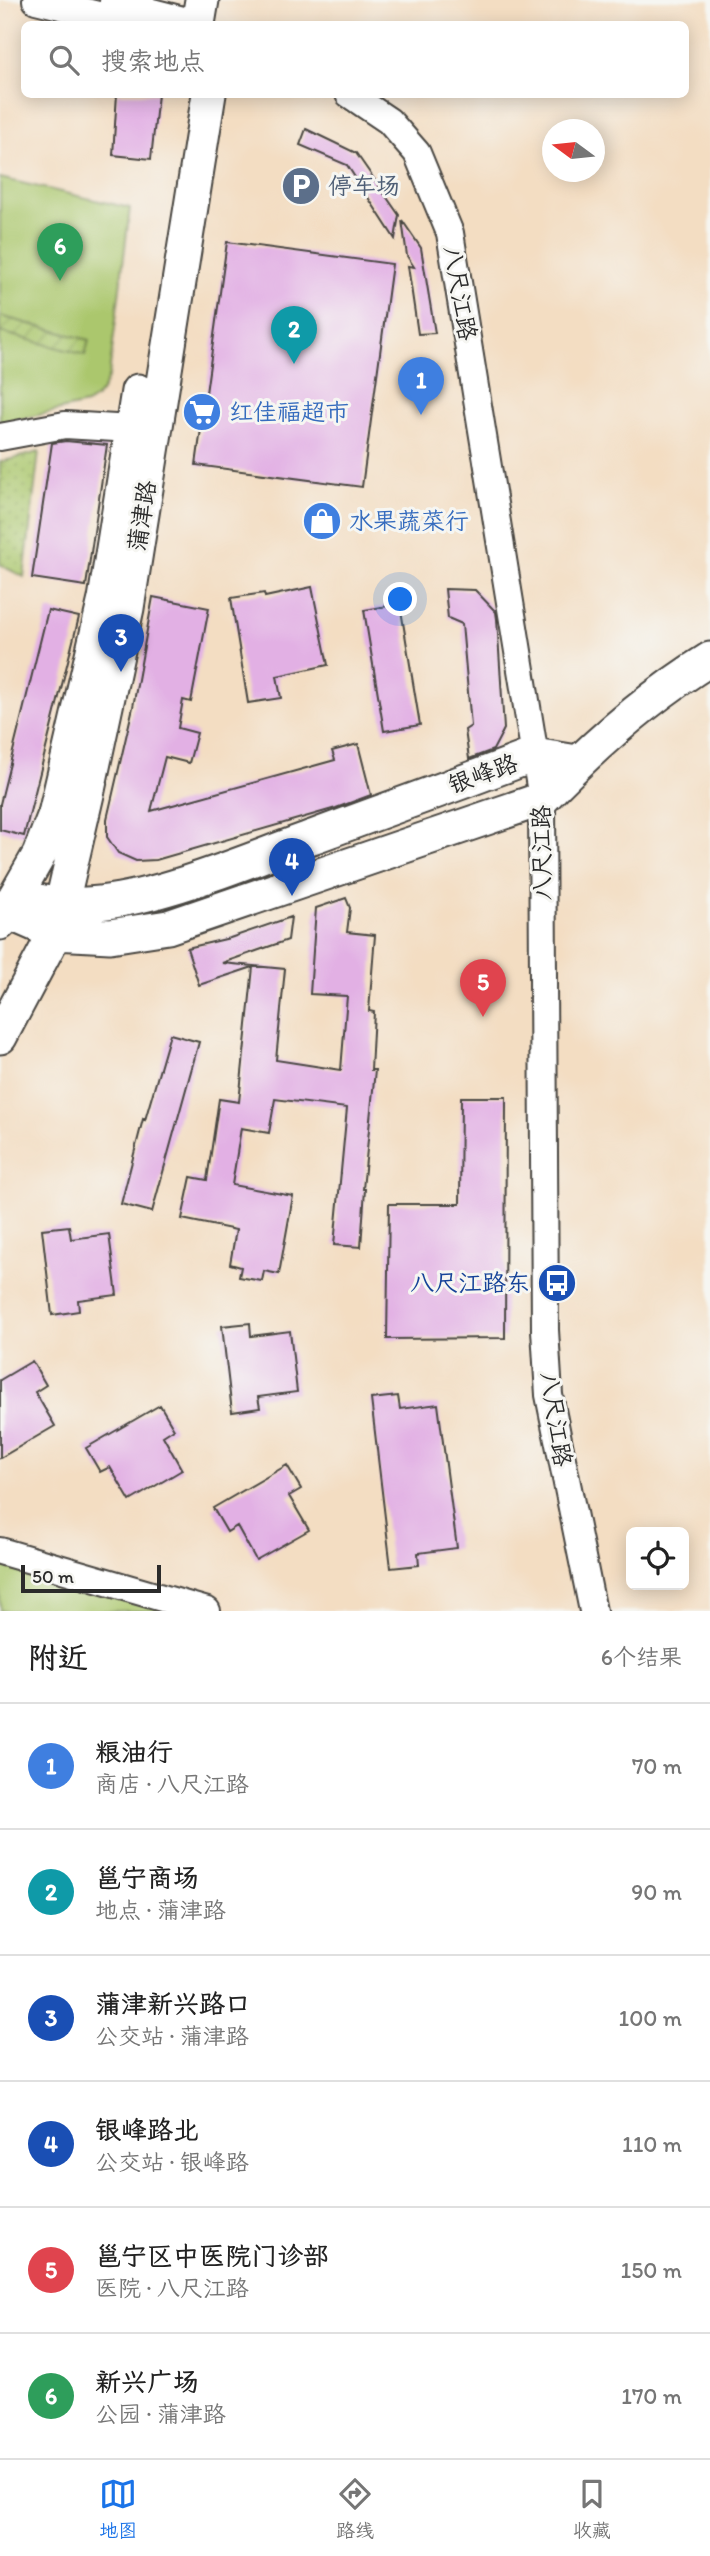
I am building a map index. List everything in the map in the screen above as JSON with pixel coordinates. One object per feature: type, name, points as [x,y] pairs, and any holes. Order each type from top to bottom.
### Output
[{"type":"main road","points":[[204,19],[224,0]]},
{"type":"main road","name":"蒲津路","points":[[5,905],[39,856],[55,814],[105,599],[186,98]]},
{"type":"main road","name":"蒲津路","points":[[0,1037],[58,919],[88,790],[127,608],[208,98]]},
{"type":"main road","points":[[577,762],[662,690],[710,659]]},
{"type":"main road","name":"银峰路","points":[[58,919],[104,904],[174,887],[534,755],[577,762]]},
{"type":"main road","name":"银峰路","points":[[58,919],[110,936],[168,927],[542,799],[577,762]]},
{"type":"main road","points":[[5,905],[58,919]]},
{"type":"street","points":[[36,0],[123,21]]},
{"type":"street","points":[[104,0],[204,19]]},
{"type":"street","name":"八尺江路","points":[[355,98],[389,121],[417,153],[450,233],[542,799],[545,1330],[550,1395],[593,1611]]},
{"type":"street","points":[[0,437],[65,425],[132,429]]},
{"type":"street","points":[[0,1551],[207,1611]]},
{"type":"green space","points":[[0,178],[130,208],[109,375],[103,388],[86,404],[0,424]]},
{"type":"green space","points":[[0,316],[89,340],[85,355],[0,332]]},
{"type":"green space","points":[[39,452],[24,577],[0,565],[0,462]]},
{"type":"green space","points":[[0,1551],[207,1611],[0,1611]]},
{"type":"building","points":[[117,98],[158,98],[151,159],[113,155]]},
{"type":"building","points":[[306,129],[356,153],[399,215],[395,239],[347,165],[300,145]]},
{"type":"building","points":[[402,220],[421,248],[435,333],[418,334],[408,266],[414,267],[407,256]]},
{"type":"building","points":[[227,242],[392,264],[362,487],[196,465]]},
{"type":"building","points":[[66,441],[107,445],[86,586],[32,578],[52,443]]},
{"type":"building","points":[[312,587],[328,665],[277,676],[281,698],[248,703],[231,598],[264,593],[265,597]]},
{"type":"building","points":[[445,589],[475,590],[496,612],[497,619],[504,729],[493,750],[469,759],[465,730],[471,726],[462,624],[448,618]]},
{"type":"building","points":[[153,597],[209,608],[191,702],[183,700],[178,728],[197,733],[189,763],[165,757],[151,811],[335,760],[332,751],[358,744],[371,795],[336,808],[156,860],[136,861],[118,853],[107,837],[107,819],[133,707]]},
{"type":"building","points":[[400,604],[420,725],[384,731],[364,610]]},
{"type":"building","points":[[48,610],[79,617],[24,836],[0,830],[0,804]]},
{"type":"building","points":[[346,898],[350,908],[347,932],[375,935],[369,1011],[374,1012],[371,1070],[375,1070],[363,1189],[361,1247],[334,1245],[347,1108],[275,1099],[269,1133],[241,1128],[232,1185],[293,1196],[279,1274],[264,1271],[262,1281],[239,1277],[241,1267],[230,1264],[236,1230],[182,1219],[191,1177],[207,1180],[219,1099],[239,1102],[253,967],[199,985],[187,948],[230,938],[291,917],[288,940],[222,963],[285,969],[276,1060],[341,1070],[347,996],[310,994],[316,908]]},
{"type":"building","points":[[170,1034],[199,1042],[152,1212],[121,1204],[143,1119],[145,1120]]},
{"type":"building","points":[[461,1097],[506,1097],[505,1338],[387,1339],[389,1204],[460,1204]]},
{"type":"building","points":[[69,1226],[71,1239],[109,1234],[117,1295],[78,1300],[79,1311],[52,1315],[42,1229]]},
{"type":"building","points":[[250,1323],[251,1336],[290,1331],[297,1392],[258,1397],[260,1408],[232,1412],[222,1326]]},
{"type":"building","points":[[32,1361],[46,1385],[35,1392],[55,1426],[0,1458],[0,1380]]},
{"type":"building","points":[[398,1396],[400,1409],[438,1404],[457,1548],[418,1553],[419,1565],[391,1568],[371,1399]]},
{"type":"building","points":[[160,1405],[174,1429],[163,1436],[182,1470],[130,1501],[110,1467],[100,1472],[86,1448]]},
{"type":"building","points":[[287,1465],[301,1489],[289,1496],[309,1530],[256,1560],[237,1526],[227,1532],[213,1508]]},
{"type":"place","name":"停车场","points":[[301,186]]},
{"type":"place","name":"新兴广场","points":[[60,281]]},
{"type":"place","name":"邕宁商场","points":[[294,364]]},
{"type":"place","name":"红佳福超市","points":[[202,412]]},
{"type":"place","name":"粮油行","points":[[421,415]]},
{"type":"place","name":"水果蔬菜行","points":[[322,521]]},
{"type":"place","name":"蒲津新兴路口","points":[[121,672]]},
{"type":"place","name":"银峰路北","points":[[292,896]]},
{"type":"place","name":"邕宁区中医院门诊部","points":[[483,1017]]},
{"type":"place","name":"八尺江路东","points":[[557,1283]]}]
